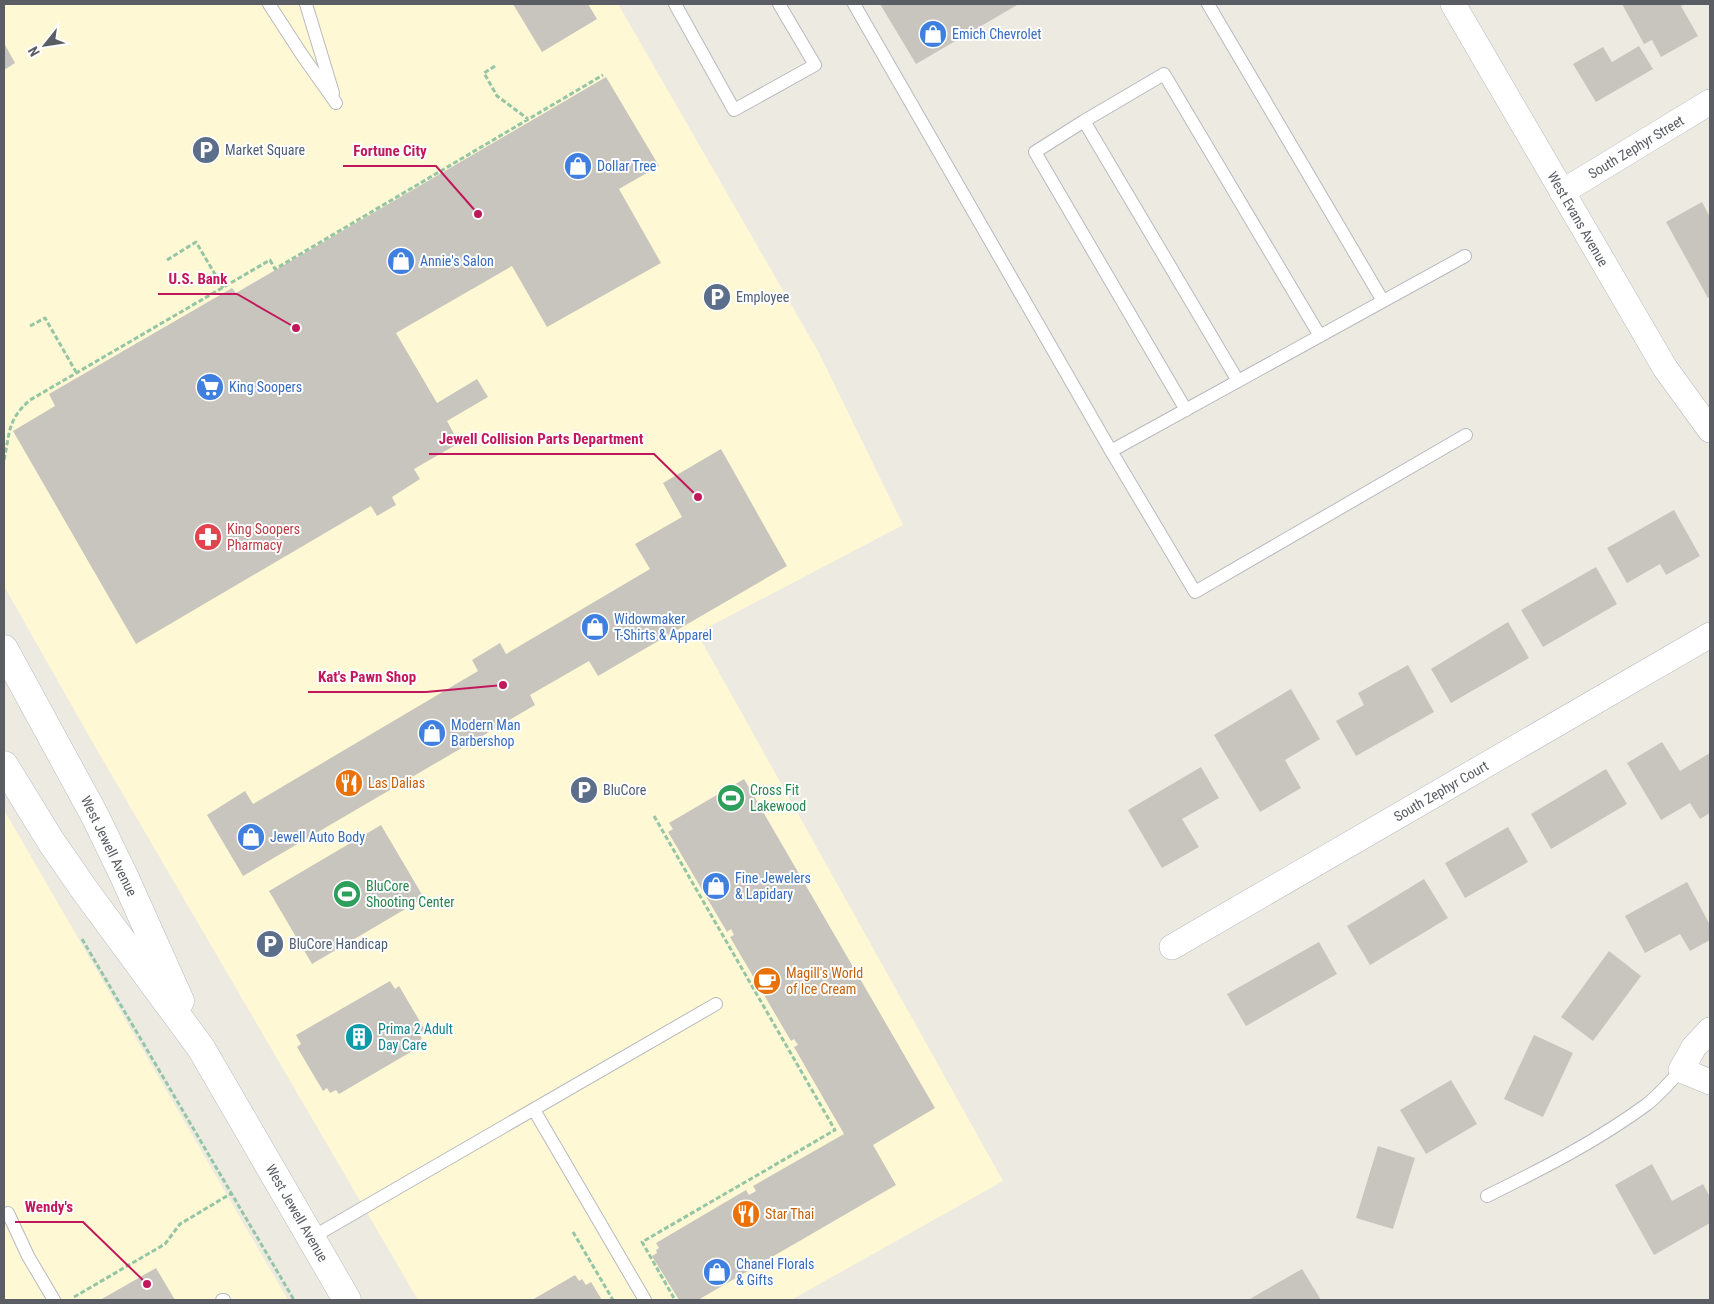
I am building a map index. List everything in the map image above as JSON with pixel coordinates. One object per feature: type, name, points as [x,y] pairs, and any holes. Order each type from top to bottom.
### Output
[{"type":"main road","name":"West Jewell Avenue","points":[[4,649],[95,816],[201,1048],[347,1300]]},
{"type":"main road","name":"West Jewell Avenue","points":[[4,764],[42,828],[86,892],[201,1048]]},
{"type":"street","name":"West Evans Avenue","points":[[1452,4],[1665,368],[1710,430]]},
{"type":"street","name":"South Zephyr Street","points":[[1562,192],[1710,102]]},
{"type":"street","name":"South Zephyr Court","points":[[1172,947],[1710,634]]},
{"type":"street","points":[[1710,1030],[1694,1047],[1682,1070],[1710,1082]]},
{"type":"lane","points":[[269,4],[336,103],[306,4]]},
{"type":"lane","points":[[675,4],[734,110],[815,65],[779,4]]},
{"type":"lane","points":[[854,4],[1111,451],[1195,592],[1466,435]]},
{"type":"lane","points":[[1208,4],[1383,301]]},
{"type":"lane","points":[[1186,410],[1035,152],[1164,74],[1320,336]]},
{"type":"lane","points":[[1084,121],[1238,381]]},
{"type":"lane","points":[[1111,451],[1465,256]]},
{"type":"lane","points":[[311,1238],[716,1004]]},
{"type":"lane","points":[[1487,1196],[1590,1142],[1647,1104],[1682,1070]]},
{"type":"lane","points":[[534,1110],[645,1300]]},
{"type":"lane","points":[[8,1213],[28,1256],[54,1300]]},
{"type":"path","points":[[495,66],[484,74],[497,96],[528,119]]},
{"type":"path","points":[[4,460],[12,422],[18,410],[30,400],[270,260],[275,269],[603,75]]},
{"type":"path","points":[[167,260],[196,242],[223,288]]},
{"type":"path","points":[[30,326],[45,318],[76,372]]},
{"type":"path","points":[[654,816],[835,1130],[642,1242],[675,1300]]},
{"type":"path","points":[[136,1032],[294,1300]]},
{"type":"path","points":[[72,1298],[165,1244],[180,1224],[232,1193]]},
{"type":"path","points":[[573,1232],[613,1300]]},
{"type":"shaded area","points":[[4,4],[618,4],[819,353],[903,525],[697,633],[1003,1181],[791,1300],[418,1300],[93,743],[4,586]]},
{"type":"shaded area","points":[[4,810],[184,1121],[288,1300],[4,1300]]},
{"type":"building","points":[[513,4],[588,4],[597,19],[542,52]]},
{"type":"building","name":"Emich Chevrolet","points":[[880,4],[1019,4],[916,64]]},
{"type":"building","points":[[1622,4],[1685,4],[1681,6],[1698,36],[1661,57],[1652,40],[1644,44]]},
{"type":"building","points":[[4,43],[15,63],[4,70]]},
{"type":"building","points":[[1639,46],[1653,69],[1596,102],[1573,64],[1603,47],[1612,62]]},
{"type":"building","points":[[606,77],[659,166],[619,189],[661,263],[547,327],[512,266],[396,333],[437,403],[477,379],[488,397],[447,421],[459,443],[414,469],[420,479],[392,497],[396,505],[377,516],[371,506],[136,644],[13,431],[55,406],[49,394],[232,288],[236,293]]},
{"type":"building","points":[[1702,202],[1710,217],[1710,297],[1708,298],[1666,222]]},
{"type":"building","points":[[721,449],[787,566],[598,676],[589,661],[530,695],[535,705],[243,876],[207,815],[245,791],[253,804],[478,671],[472,660],[500,643],[506,654],[650,569],[635,544],[682,517],[663,483]]},
{"type":"building","points":[[1674,510],[1700,556],[1666,575],[1660,564],[1627,583],[1607,548]]},
{"type":"building","points":[[1596,567],[1617,604],[1543,647],[1521,610]]},
{"type":"building","points":[[1508,622],[1529,658],[1451,703],[1431,669]]},
{"type":"building","points":[[1408,665],[1434,712],[1356,756],[1336,721],[1364,705],[1358,693]]},
{"type":"building","points":[[1291,689],[1320,739],[1285,760],[1301,788],[1260,812],[1214,735]]},
{"type":"building","points":[[1662,742],[1680,771],[1710,753],[1710,813],[1700,819],[1690,803],[1661,820],[1627,763]]},
{"type":"building","points":[[1201,767],[1219,798],[1182,819],[1199,847],[1162,868],[1128,810]]},
{"type":"building","points":[[1606,769],[1627,804],[1551,849],[1531,814]]},
{"type":"building","points":[[744,779],[935,1108],[873,1145],[896,1185],[698,1300],[679,1300],[652,1256],[657,1253],[656,1250],[659,1248],[656,1243],[746,1190],[749,1195],[756,1191],[753,1186],[844,1134],[794,1047],[798,1045],[794,1039],[791,1041],[730,937],[734,935],[731,929],[727,932],[668,832],[673,829],[669,823]]},
{"type":"building","name":"BluCore Shooting Center","points":[[381,825],[424,898],[312,964],[269,891]]},
{"type":"building","points":[[1508,827],[1528,862],[1465,898],[1445,863]]},
{"type":"building","points":[[1424,879],[1448,918],[1370,965],[1347,926]]},
{"type":"building","points":[[1687,882],[1710,925],[1710,940],[1690,951],[1680,934],[1645,953],[1625,916]]},
{"type":"building","points":[[1319,942],[1337,974],[1246,1026],[1227,994]]},
{"type":"building","points":[[1609,951],[1641,976],[1593,1041],[1561,1017]]},
{"type":"building","name":"Prima 2 Adult Day Care","points":[[390,981],[395,989],[399,986],[425,1030],[419,1033],[422,1039],[418,1041],[421,1046],[339,1094],[336,1090],[330,1093],[327,1088],[323,1091],[297,1047],[301,1044],[296,1035]]},
{"type":"building","points":[[1534,1035],[1573,1053],[1543,1117],[1504,1099]]},
{"type":"building","points":[[1451,1080],[1477,1124],[1426,1154],[1400,1110]]},
{"type":"building","points":[[1378,1146],[1415,1158],[1393,1229],[1356,1218]]},
{"type":"building","points":[[1652,1164],[1672,1201],[1703,1184],[1710,1197],[1710,1223],[1654,1255],[1615,1185]]},
{"type":"building","points":[[156,1268],[175,1300],[100,1300]]},
{"type":"building","points":[[1302,1269],[1321,1300],[1248,1300]]},
{"type":"building","points":[[575,1275],[579,1281],[582,1279],[586,1285],[591,1282],[602,1300],[532,1300]]},
{"type":"place","name":"Emich Chevrolet","points":[[933,34]]},
{"type":"place","name":"Market Square","points":[[206,150]]},
{"type":"place","name":"Dollar Tree","points":[[578,166]]},
{"type":"place","name":"Fortune City","points":[[478,214]]},
{"type":"place","name":"Annie's Salon","points":[[401,261]]},
{"type":"place","name":"Employee","points":[[717,297]]},
{"type":"place","name":"U.S. Bank","points":[[296,328]]},
{"type":"place","name":"King Soopers","points":[[210,387]]},
{"type":"place","name":"Jewell Collision Parts Department","points":[[698,497]]},
{"type":"place","name":"King Soopers Pharmacy","points":[[208,537]]},
{"type":"place","name":"Widowmaker T-Shirts & Apparel","points":[[595,627]]},
{"type":"place","name":"Kat's Pawn Shop","points":[[503,685]]},
{"type":"place","name":"Modern Man Barbershop","points":[[432,733]]},
{"type":"place","name":"Las Dalias","points":[[349,783]]},
{"type":"place","name":"BluCore","points":[[584,790]]},
{"type":"place","name":"Cross Fit Lakewood","points":[[731,798]]},
{"type":"place","name":"Jewell Auto Body","points":[[251,837]]},
{"type":"place","name":"Fine Jewelers & Lapidary","points":[[716,886]]},
{"type":"place","name":"BluCore Shooting Center","points":[[347,894]]},
{"type":"place","name":"BluCore Handicap","points":[[270,944]]},
{"type":"place","name":"Magill's World of Ice Cream","points":[[767,981]]},
{"type":"place","name":"Prima 2 Adult Day Care","points":[[359,1037]]},
{"type":"place","name":"Star Thai","points":[[746,1214]]},
{"type":"place","name":"Chanel Florals & Gifts","points":[[717,1272]]},
{"type":"place","name":"Wendy's","points":[[147,1284]]}]
